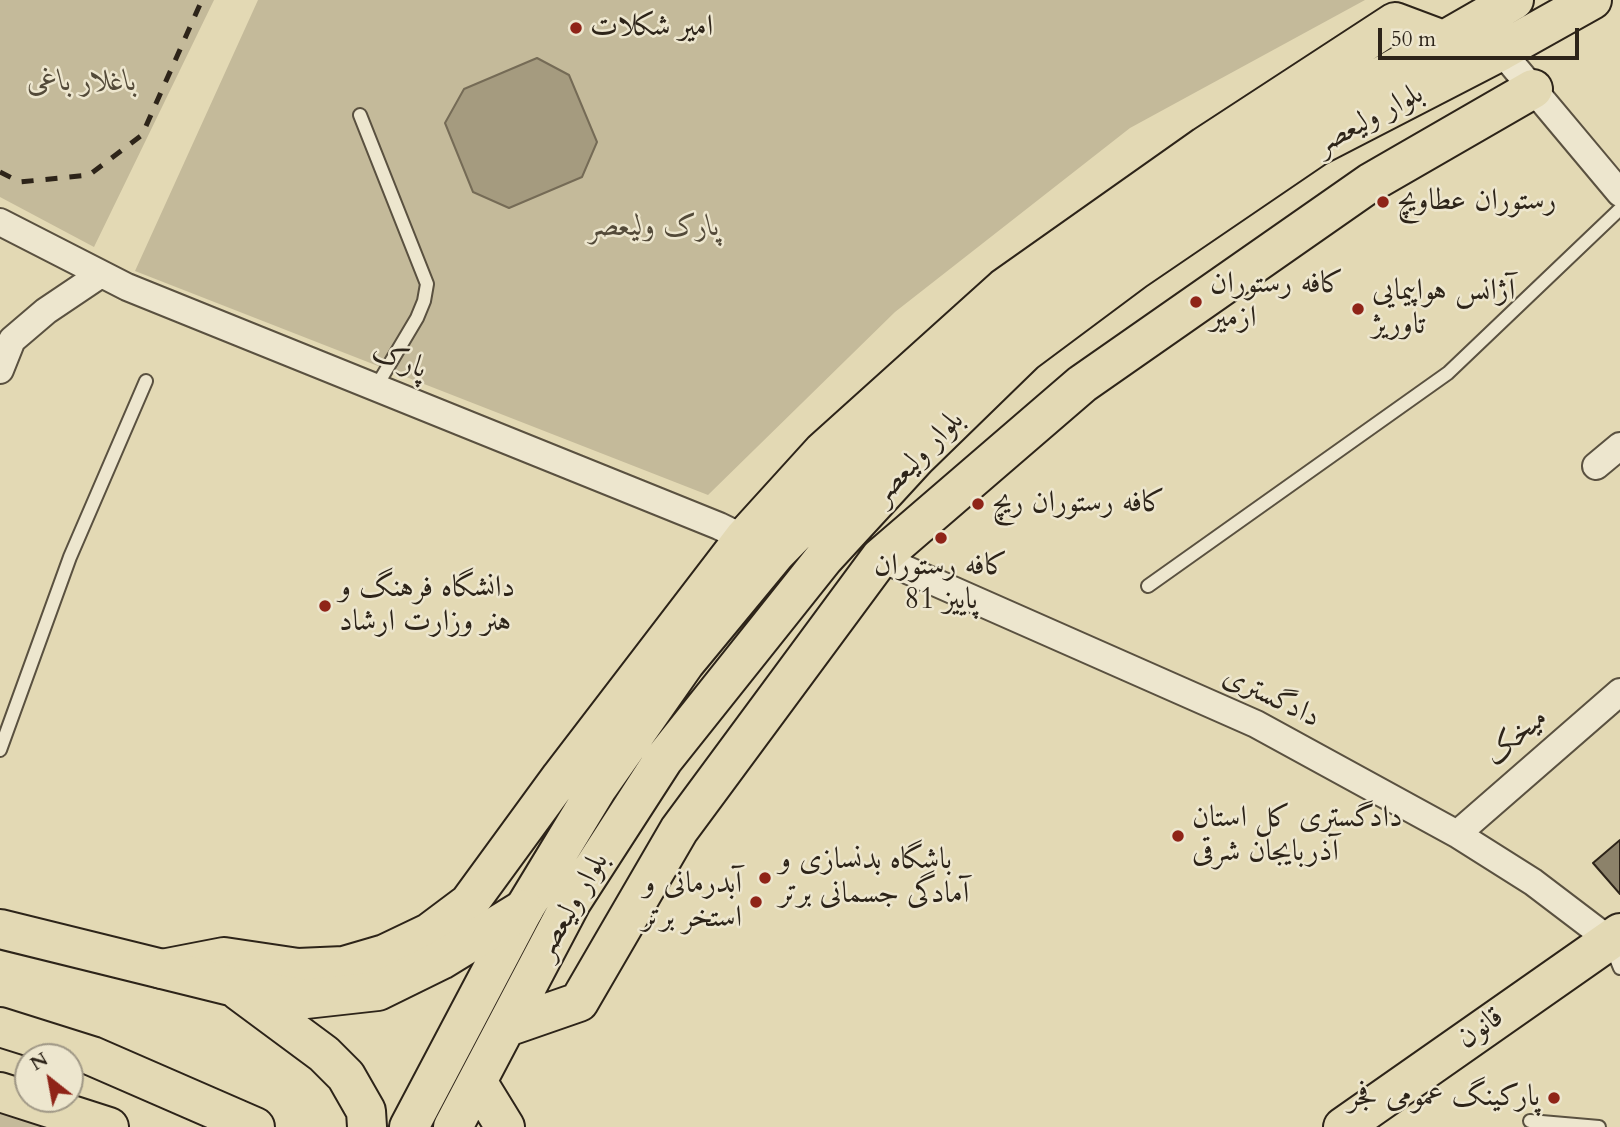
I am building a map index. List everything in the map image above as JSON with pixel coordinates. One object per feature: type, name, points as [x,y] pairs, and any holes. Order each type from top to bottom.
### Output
[{"type":"main road","name":"بلوار ولیعصر","points":[[409,1127],[524,909],[598,787],[685,663],[760,546],[889,438],[1009,330],[1114,249],[1300,123],[1514,0]]},
{"type":"main road","name":"بلوار ولیعصر","points":[[453,1127],[572,901],[663,760],[824,558],[916,458],[1024,352],[1135,270],[1317,146],[1501,51],[1592,0]]},
{"type":"main road","points":[[507,1027],[579,1002],[679,830],[880,558],[1082,384],[1370,183],[1533,89]]},
{"type":"main road","points":[[162,969],[224,957],[298,968],[344,966],[386,954],[429,933],[469,903],[561,777],[760,546]]},
{"type":"main road","points":[[0,929],[231,986],[306,999],[379,991],[441,960],[524,909]]},
{"type":"main road","name":"قانون","points":[[1343,1127],[1616,947]]},
{"type":"main road","points":[[231,986],[324,1054],[346,1076],[366,1111],[367,1127]]},
{"type":"main road","points":[[0,1027],[92,1056],[256,1127]]},
{"type":"main road","points":[[478,1083],[505,1127]]},
{"type":"main road","points":[[0,1092],[109,1127]]},
{"type":"street","points":[[1501,51],[1620,193]]},
{"type":"street","name":"پارک","points":[[0,222],[127,287],[760,546]]},
{"type":"street","points":[[0,370],[12,340],[46,311],[101,274]]},
{"type":"street","points":[[1596,466],[1620,446]]},
{"type":"street","name":"دادگستری","points":[[880,558],[1256,724],[1457,834],[1533,882],[1616,947]]},
{"type":"street","name":"میخک","points":[[1457,834],[1620,692]]},
{"type":"lane","points":[[360,115],[427,284],[417,318],[376,387]]},
{"type":"lane","points":[[1148,586],[1448,373],[1620,209]]},
{"type":"lane","points":[[0,750],[70,557],[146,381]]},
{"type":"lane","points":[[1530,1121],[1599,1127]]},
{"type":"green space","name":"باغلار باغی","points":[[0,0],[214,0],[94,247],[0,197]]},
{"type":"green space","name":"پارک ولیعصر","points":[[258,0],[1365,0],[1130,128],[895,312],[708,495],[135,271]]},
{"type":"green space","points":[[0,1111],[47,1127],[0,1127]]},
{"type":"shaded area","points":[[537,58],[569,75],[597,142],[582,177],[509,208],[473,192],[445,123],[464,89]]},
{"type":"building","points":[[1620,840],[1620,894],[1593,863]]},
{"type":"railway","points":[[0,172],[20,182],[89,175],[142,135],[202,0]]},
{"type":"place","name":"امیر شکلات","points":[[576,28]]},
{"type":"place","name":"رستوران عطاویچ","points":[[1383,202]]},
{"type":"place","name":"کافه رستوران ازمیر","points":[[1196,302]]},
{"type":"place","name":"آژانس هواپیمایی تاوریژ","points":[[1358,309]]},
{"type":"place","name":"کافه رستوران ریچ","points":[[978,504]]},
{"type":"place","name":"کافه رستوران پاییز 81","points":[[941,538]]},
{"type":"place","name":"دانشگاه فرهنگ و هنر وزارت ارشاد","points":[[325,606]]},
{"type":"place","name":"دادگستری کل استان آذربایجان شرقی","points":[[1178,836]]},
{"type":"place","name":"باشگاه بدنسازی و آمادگی جسمانی برتر","points":[[765,878]]},
{"type":"place","name":"آبدرمانی و استخر برتر","points":[[756,902]]},
{"type":"place","name":"پارکینگ عمومی فجر","points":[[1554,1098]]}]
